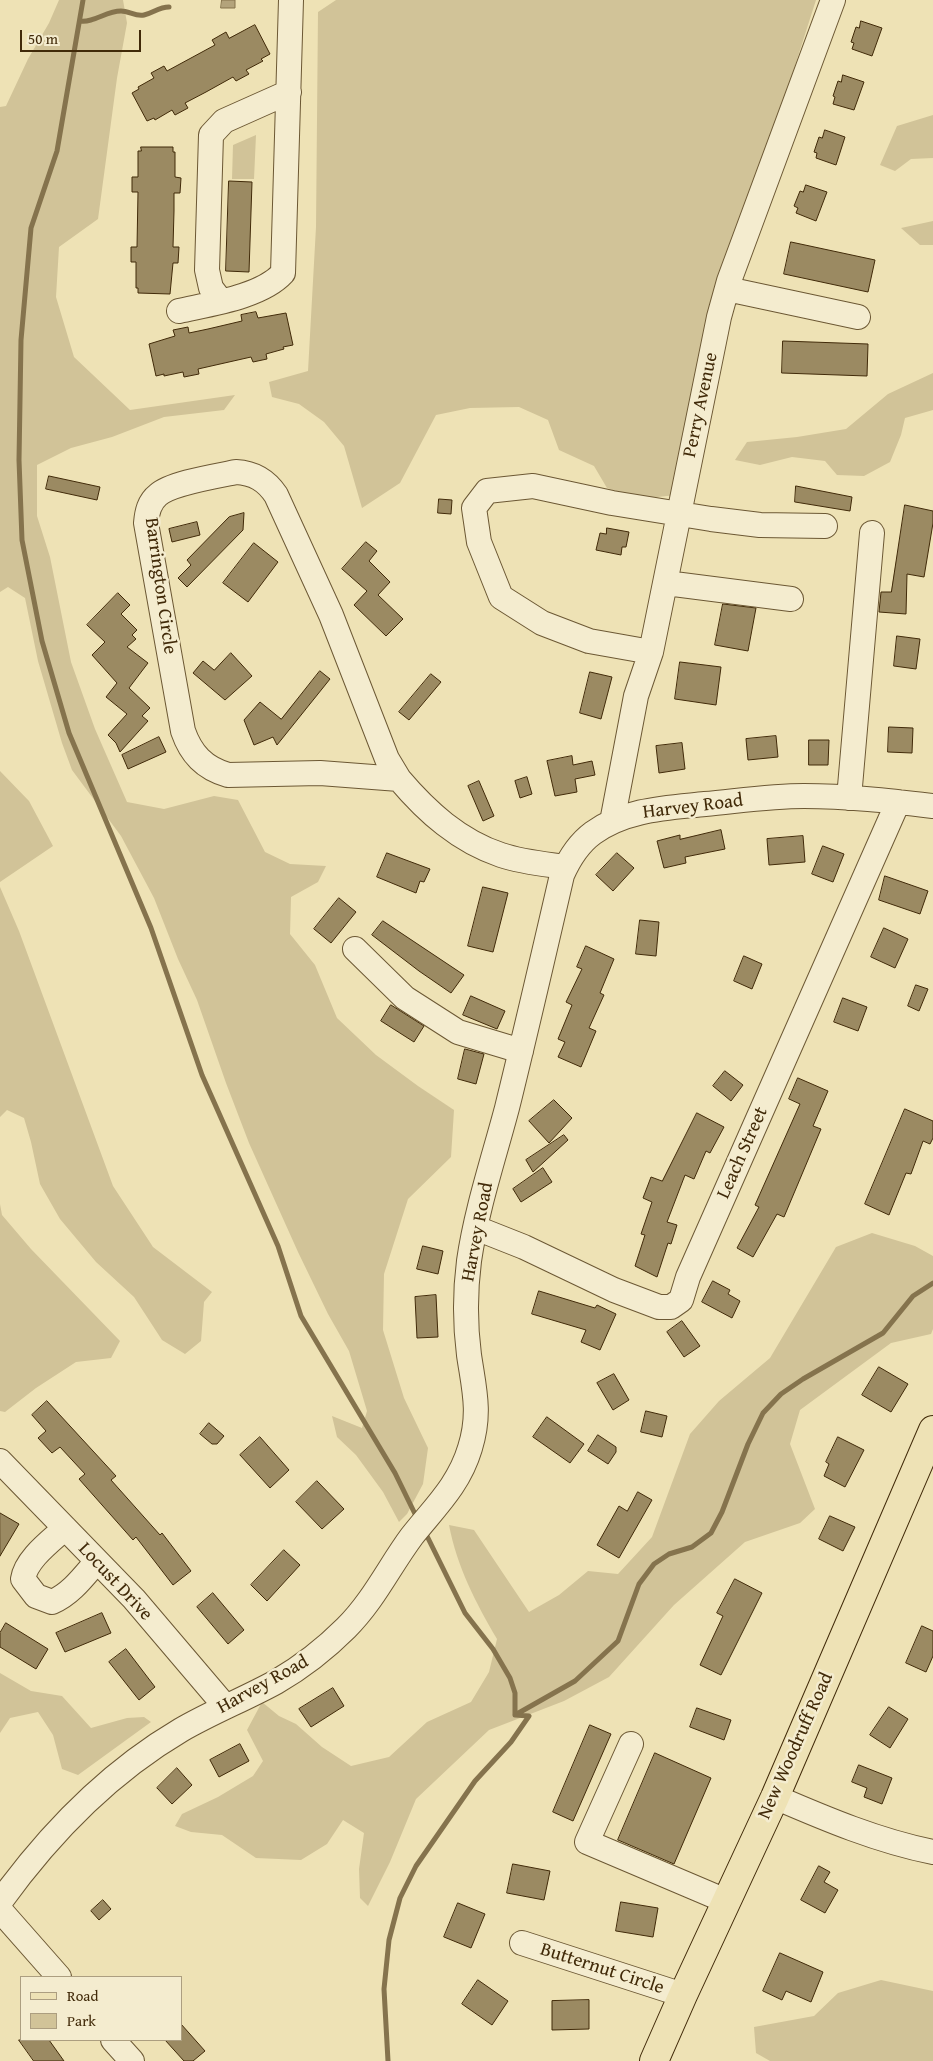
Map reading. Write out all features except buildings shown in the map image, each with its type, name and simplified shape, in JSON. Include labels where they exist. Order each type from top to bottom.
[{"type":"main road","name":"New Woodruff Road","points":[[654,2061],[775,1797],[933,1430]]},
{"type":"street","points":[[178,311],[250,292],[274,282],[283,273],[291,0]]},
{"type":"street","name":"Perry Avenue","points":[[612,822],[636,696],[652,652],[727,288],[833,0]]},
{"type":"street","points":[[221,301],[211,288],[207,270],[211,136],[224,122],[289,92]]},
{"type":"street","points":[[727,288],[858,317]]},
{"type":"street","name":"Barrington Circle","points":[[399,779],[320,773],[228,775],[215,771],[194,755],[183,731],[146,523],[148,507],[158,495],[172,488],[236,472],[255,475],[270,487],[331,615],[387,759],[399,779],[419,804],[444,825],[471,842],[501,856],[565,867]]},
{"type":"street","points":[[652,652],[589,641],[542,623],[502,597],[479,542],[474,508],[487,491],[533,486],[612,503],[760,525],[825,526]]},
{"type":"street","points":[[850,798],[872,532]]},
{"type":"street","points":[[666,583],[791,599]]},
{"type":"street","name":"Harvey Road","points":[[0,1902],[27,1865],[55,1833],[98,1791],[138,1759],[173,1735],[225,1706],[276,1682],[302,1666],[326,1647],[368,1603],[412,1536],[451,1489],[462,1470],[475,1427],[476,1393],[469,1355],[466,1298],[476,1228],[521,1051],[562,875],[565,867],[582,842],[593,832],[612,822],[655,809],[802,796],[850,798],[933,806]]},
{"type":"street","name":"Leach Street","points":[[476,1228],[524,1247],[614,1290],[659,1307],[671,1307],[681,1300],[688,1277],[898,802]]},
{"type":"street","points":[[355,949],[405,998],[458,1032],[521,1051]]},
{"type":"street","name":"Locust Drive","points":[[0,1461],[134,1599],[225,1706]]},
{"type":"street","points":[[65,1528],[33,1559],[24,1572],[23,1579],[36,1596],[52,1602],[58,1599],[82,1579],[97,1561]]},
{"type":"street","points":[[630,1744],[587,1842],[726,1902]]},
{"type":"street","points":[[775,1797],[840,1825],[933,1852]]},
{"type":"street","points":[[0,1910],[58,1976]]},
{"type":"street","name":"Butternut Circle","points":[[522,1943],[683,1995]]},
{"type":"street","points":[[114,2041],[132,2061]]},
{"type":"green space","points":[[59,0],[123,0],[127,23],[117,78],[98,219],[59,247],[56,297],[74,357],[130,410],[235,395],[224,410],[164,417],[112,437],[71,448],[37,465],[37,516],[50,557],[71,662],[95,729],[127,802],[164,809],[214,796],[238,800],[265,852],[290,864],[326,866],[318,882],[291,897],[290,934],[315,965],[337,1018],[376,1055],[454,1110],[451,1157],[408,1199],[384,1274],[383,1330],[404,1398],[428,1448],[423,1484],[407,1514],[399,1522],[383,1492],[356,1455],[337,1437],[332,1416],[362,1428],[367,1411],[349,1351],[328,1314],[298,1252],[249,1143],[197,1000],[178,959],[154,898],[121,836],[72,770],[62,743],[38,661],[25,598],[8,587],[0,592],[0,107],[6,106]]},
{"type":"green space","points":[[336,0],[816,0],[697,372],[676,495],[640,499],[607,488],[594,466],[559,450],[548,420],[519,407],[470,408],[436,415],[400,483],[362,508],[344,446],[324,422],[299,404],[272,397],[269,382],[308,371],[316,227],[318,12]]},
{"type":"green space","points":[[933,115],[933,158],[911,159],[895,171],[880,165],[897,126]]},
{"type":"green space","points":[[256,135],[254,179],[232,179],[233,145]]},
{"type":"green space","points":[[933,221],[933,245],[920,245],[901,228]]},
{"type":"green space","points":[[933,373],[933,410],[905,418],[901,435],[890,462],[864,476],[837,475],[825,461],[792,457],[760,465],[735,460],[747,442],[797,437],[846,429],[888,394]]},
{"type":"green space","points":[[0,771],[29,801],[53,846],[0,882]]},
{"type":"green space","points":[[0,887],[19,931],[113,1186],[153,1247],[212,1292],[204,1302],[201,1341],[185,1354],[162,1340],[134,1297],[96,1262],[60,1219],[40,1184],[24,1118],[7,1110],[0,1117]]},
{"type":"green space","points":[[0,1204],[2,1215],[31,1249],[120,1341],[111,1358],[76,1362],[36,1388],[5,1412],[0,1411]]},
{"type":"green space","points":[[872,1233],[915,1246],[933,1256],[933,1329],[931,1334],[891,1343],[800,1410],[790,1444],[815,1509],[800,1523],[745,1542],[674,1605],[609,1677],[564,1701],[489,1730],[416,1799],[390,1862],[368,1906],[360,1898],[359,1869],[364,1833],[343,1820],[327,1844],[301,1860],[256,1858],[222,1835],[191,1832],[175,1826],[182,1814],[218,1797],[253,1776],[263,1761],[247,1730],[262,1702],[279,1716],[296,1724],[322,1747],[351,1766],[389,1757],[427,1722],[471,1702],[489,1672],[497,1639],[462,1570],[449,1525],[474,1530],[529,1612],[559,1595],[588,1571],[618,1574],[652,1537],[690,1434],[719,1401],[770,1358],[836,1247]]},
{"type":"green space","points":[[0,1673],[31,1691],[62,1696],[91,1728],[127,1718],[144,1717],[151,1722],[78,1775],[62,1769],[53,1735],[38,1712],[10,1718],[0,1733]]},
{"type":"green space","points":[[881,1980],[933,1991],[933,2061],[770,2061],[756,2053],[754,2027],[814,2016],[838,1993]]},
{"type":"shaded area","points":[[222,0],[235,0],[235,8],[221,8]]},
{"type":"waterway","points":[[83,0],[57,151],[31,228],[21,340],[19,460],[22,540],[42,641],[69,733],[151,928],[202,1075],[278,1246],[301,1316],[395,1473],[417,1518]]},
{"type":"waterway","points":[[80,21],[124,11],[144,15],[169,7]]},
{"type":"waterway","points":[[515,1715],[575,1681],[618,1641],[639,1584],[654,1564],[669,1554],[692,1547],[711,1533],[722,1512],[748,1444],[763,1413],[781,1394],[803,1379],[883,1333],[913,1296],[933,1283]]},
{"type":"waterway","points":[[425,1532],[465,1613],[493,1649],[510,1678],[515,1693],[515,1715]]},
{"type":"waterway","points":[[388,2061],[384,1989],[389,1940],[400,1898],[416,1866],[475,1781],[511,1742],[529,1716],[515,1715]]}]
